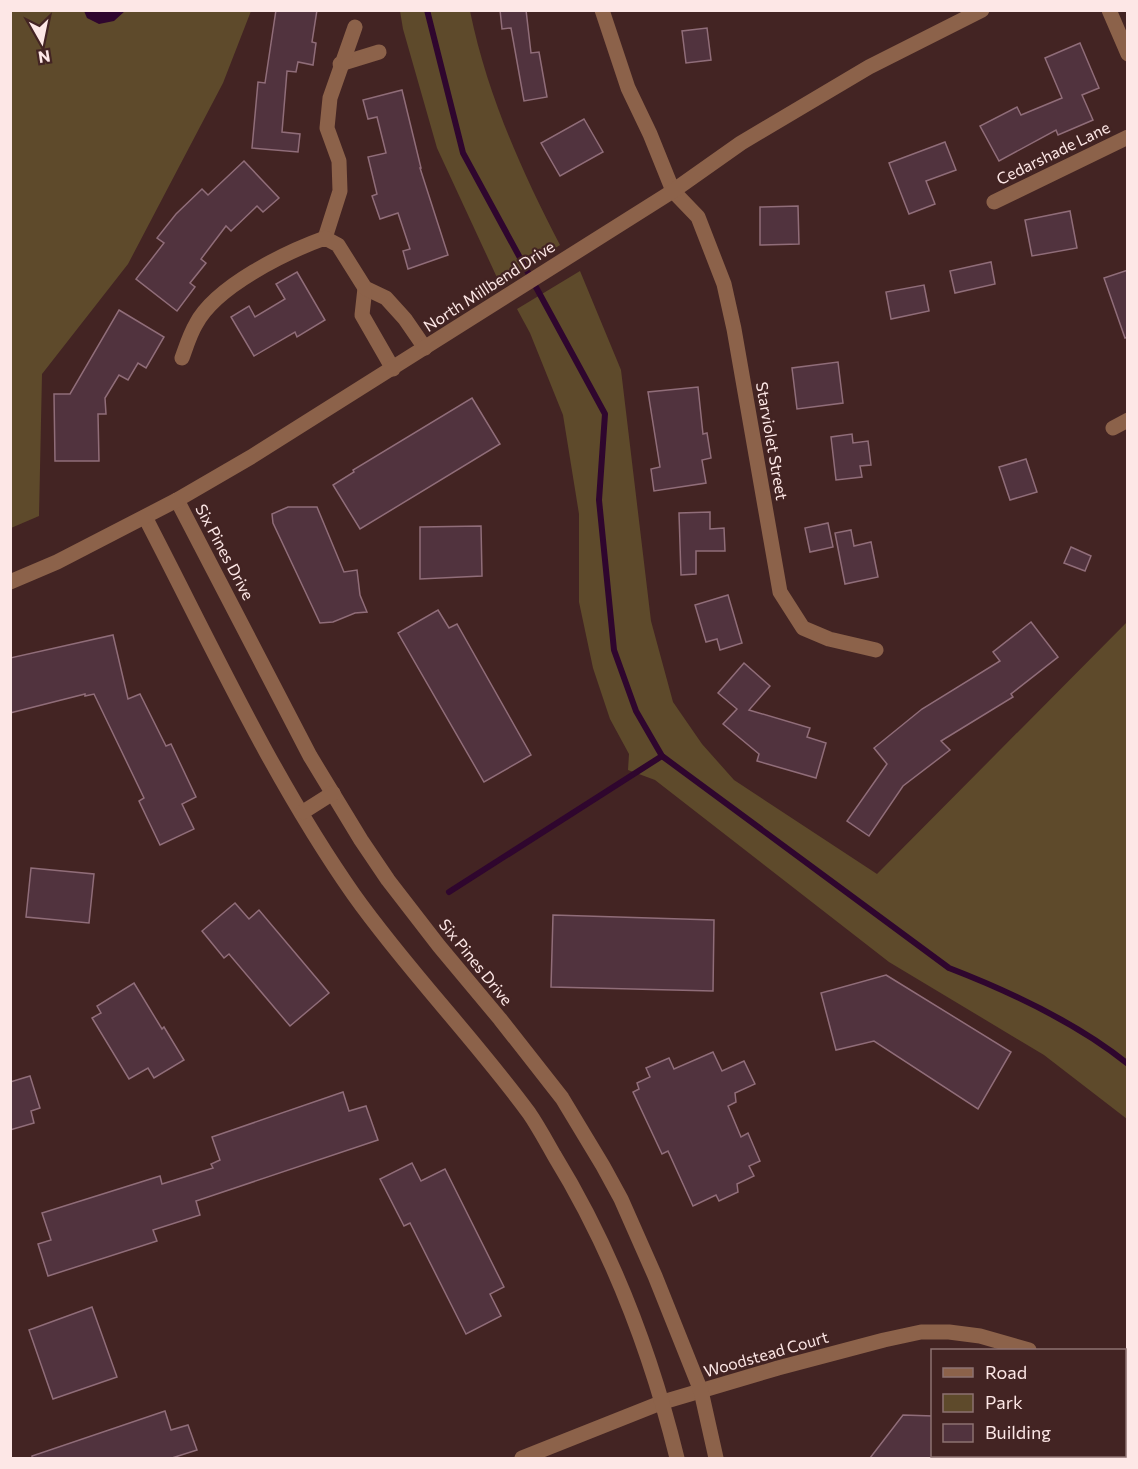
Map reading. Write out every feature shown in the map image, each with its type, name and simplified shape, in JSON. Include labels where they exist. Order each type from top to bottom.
[{"type":"street","points":[[602,10],[628,88],[673,191]]},
{"type":"street","name":"North Millbend Drive","points":[[10,582],[57,562],[145,517],[251,457],[673,191],[741,143],[962,14],[982,10]]},
{"type":"street","points":[[1109,10],[1128,54]]},
{"type":"street","points":[[326,238],[340,191],[339,161],[327,128],[330,98],[340,64],[355,27]]},
{"type":"street","points":[[340,64],[379,52]]},
{"type":"street","name":"Cedarshade Lane","points":[[994,202],[1128,137]]},
{"type":"street","name":"Starviolet Street","points":[[673,191],[698,217],[724,285],[734,328],[780,592],[803,628],[829,639],[876,650]]},
{"type":"street","points":[[182,358],[196,322],[211,304],[232,285],[302,246],[326,238],[338,245],[364,288],[386,298],[405,319],[425,348]]},
{"type":"street","points":[[364,288],[362,315],[393,369]]},
{"type":"street","points":[[1113,428],[1128,420]]},
{"type":"street","name":"Six Pines Drive","points":[[177,500],[310,756],[388,880],[562,1098],[621,1199],[655,1276],[700,1391],[716,1458]]},
{"type":"street","points":[[145,517],[278,772],[356,897],[530,1115],[589,1216],[622,1292],[663,1402],[677,1458]]},
{"type":"street","points":[[303,813],[333,793]]},
{"type":"street","name":"Woodstead Court","points":[[522,1458],[663,1402],[778,1368],[921,1332],[949,1332],[980,1336],[1026,1349]]},
{"type":"green space","points":[[11,11],[251,11],[223,83],[128,264],[42,374],[39,516],[11,528]]},
{"type":"green space","points":[[400,11],[470,11],[486,72],[507,131],[560,245],[500,284],[437,148]]},
{"type":"green space","points":[[580,271],[621,370],[651,621],[673,702],[702,744],[734,780],[877,874],[1127,622],[1127,1119],[1044,1055],[889,962],[655,780],[628,770],[629,754],[610,719],[593,668],[579,602],[579,514],[563,415],[530,333],[517,309]]},
{"type":"shaded area","points":[[84,11],[125,11],[114,21],[99,24],[87,18]]},
{"type":"building","points":[[276,10],[317,10],[312,42],[316,43],[313,65],[298,62],[296,72],[287,71],[282,132],[300,134],[298,152],[252,148],[258,82],[265,83]]},
{"type":"building","points":[[500,10],[526,10],[531,53],[539,52],[547,97],[524,101],[511,28],[502,29]]},
{"type":"building","points":[[707,28],[711,60],[686,63],[682,31]]},
{"type":"building","points":[[1080,43],[1099,88],[1082,95],[1093,120],[1058,135],[1056,130],[999,161],[980,126],[1017,107],[1021,115],[1062,98],[1045,58]]},
{"type":"building","points":[[402,90],[420,168],[448,255],[408,269],[403,251],[410,249],[398,213],[380,219],[372,196],[377,194],[368,157],[386,153],[377,117],[368,119],[363,100]]},
{"type":"building","points":[[584,119],[603,152],[560,176],[541,143]]},
{"type":"building","points":[[945,142],[956,170],[926,181],[935,204],[909,214],[889,163]]},
{"type":"building","points":[[244,161],[279,198],[263,212],[257,206],[231,231],[226,226],[201,259],[206,263],[190,283],[195,287],[177,311],[136,279],[164,243],[157,238],[176,214],[202,189],[208,195]]},
{"type":"building","points":[[798,206],[799,244],[760,245],[760,207]]},
{"type":"building","points":[[1070,211],[1077,248],[1032,256],[1025,220]]},
{"type":"building","points":[[991,262],[995,284],[955,293],[950,271]]},
{"type":"building","points":[[1128,270],[1128,337],[1125,338],[1104,278]]},
{"type":"building","points":[[297,272],[325,320],[297,337],[295,332],[254,356],[231,317],[249,306],[255,317],[285,299],[276,284]]},
{"type":"building","points":[[924,285],[929,311],[891,319],[886,292]]},
{"type":"building","points":[[119,310],[164,337],[146,368],[138,363],[128,380],[119,375],[105,398],[106,414],[98,414],[99,461],[55,461],[54,394],[70,394]]},
{"type":"building","points":[[838,362],[843,403],[797,409],[792,368]]},
{"type":"building","points":[[698,387],[703,434],[707,433],[711,458],[702,460],[706,483],[654,491],[651,469],[660,467],[648,392]]},
{"type":"building","points":[[472,398],[500,444],[360,529],[333,485],[354,472],[353,470]]},
{"type":"building","points":[[852,434],[853,443],[868,441],[871,465],[860,466],[862,477],[836,480],[831,437]]},
{"type":"building","points":[[1026,459],[1037,492],[1010,500],[999,467]]},
{"type":"building","points":[[288,507],[317,507],[344,572],[357,570],[360,595],[367,612],[355,613],[333,622],[320,623],[273,523],[272,514]]},
{"type":"building","points":[[710,512],[710,529],[724,528],[725,551],[696,551],[696,574],[681,575],[679,513]]},
{"type":"building","points":[[828,523],[833,547],[810,552],[805,528]]},
{"type":"building","points":[[481,526],[482,576],[420,579],[420,527]]},
{"type":"building","points":[[851,530],[854,546],[871,542],[878,577],[845,584],[835,533]]},
{"type":"building","points":[[1071,547],[1091,556],[1085,571],[1064,563]]},
{"type":"building","points":[[728,595],[742,643],[720,650],[717,639],[706,642],[695,605]]},
{"type":"building","points":[[438,610],[449,628],[457,624],[531,755],[484,782],[398,633]]},
{"type":"building","points":[[1031,622],[1058,657],[1011,694],[1013,697],[941,741],[950,750],[903,786],[869,836],[847,821],[887,764],[874,748],[922,709],[1000,661],[993,652]]},
{"type":"building","points":[[113,635],[128,699],[140,694],[166,746],[171,744],[196,797],[182,804],[194,829],[160,845],[139,801],[144,798],[94,694],[85,696],[85,694],[10,713],[10,658]]},
{"type":"building","points":[[744,663],[770,686],[749,710],[810,728],[807,737],[826,743],[816,778],[757,761],[759,754],[723,724],[737,709],[718,693]]},
{"type":"building","points":[[31,868],[94,874],[89,923],[26,917]]},
{"type":"building","points":[[235,903],[249,919],[259,910],[329,993],[290,1026],[229,954],[224,958],[202,931]]},
{"type":"building","points":[[553,915],[714,920],[713,991],[551,987]]},
{"type":"building","points":[[886,975],[1011,1052],[978,1109],[874,1041],[836,1050],[821,993]]},
{"type":"building","points":[[134,983],[184,1060],[154,1078],[148,1068],[129,1079],[92,1018],[101,1013],[97,1006]]},
{"type":"building","points":[[713,1052],[722,1071],[744,1061],[755,1084],[735,1093],[736,1102],[728,1106],[741,1137],[748,1133],[760,1161],[749,1166],[754,1176],[737,1184],[738,1192],[719,1201],[716,1195],[693,1206],[668,1151],[662,1154],[633,1092],[639,1089],[637,1083],[650,1077],[646,1068],[669,1058],[674,1069]]},
{"type":"building","points":[[30,1076],[40,1108],[31,1111],[34,1123],[10,1130],[10,1082]]},
{"type":"building","points":[[343,1092],[349,1111],[366,1106],[378,1140],[196,1201],[200,1215],[153,1230],[157,1241],[48,1276],[38,1244],[51,1240],[42,1213],[160,1176],[162,1184],[213,1168],[211,1164],[220,1160],[212,1137]]},
{"type":"building","points":[[412,1163],[421,1181],[445,1169],[504,1287],[490,1294],[501,1316],[466,1334],[410,1223],[404,1226],[380,1179]]},
{"type":"building","points":[[92,1307],[117,1377],[53,1399],[29,1330]]},
{"type":"building","points":[[165,1411],[171,1430],[188,1425],[197,1450],[172,1458],[32,1458],[32,1456]]},
{"type":"building","points":[[903,1415],[931,1416],[931,1457],[933,1458],[870,1458]]},
{"type":"waterway","points":[[427,10],[463,153],[605,414],[599,500],[614,650],[636,711],[662,756],[949,968],[996,987],[1065,1021],[1128,1064]]},
{"type":"waterway","points":[[449,892],[662,756]]}]
